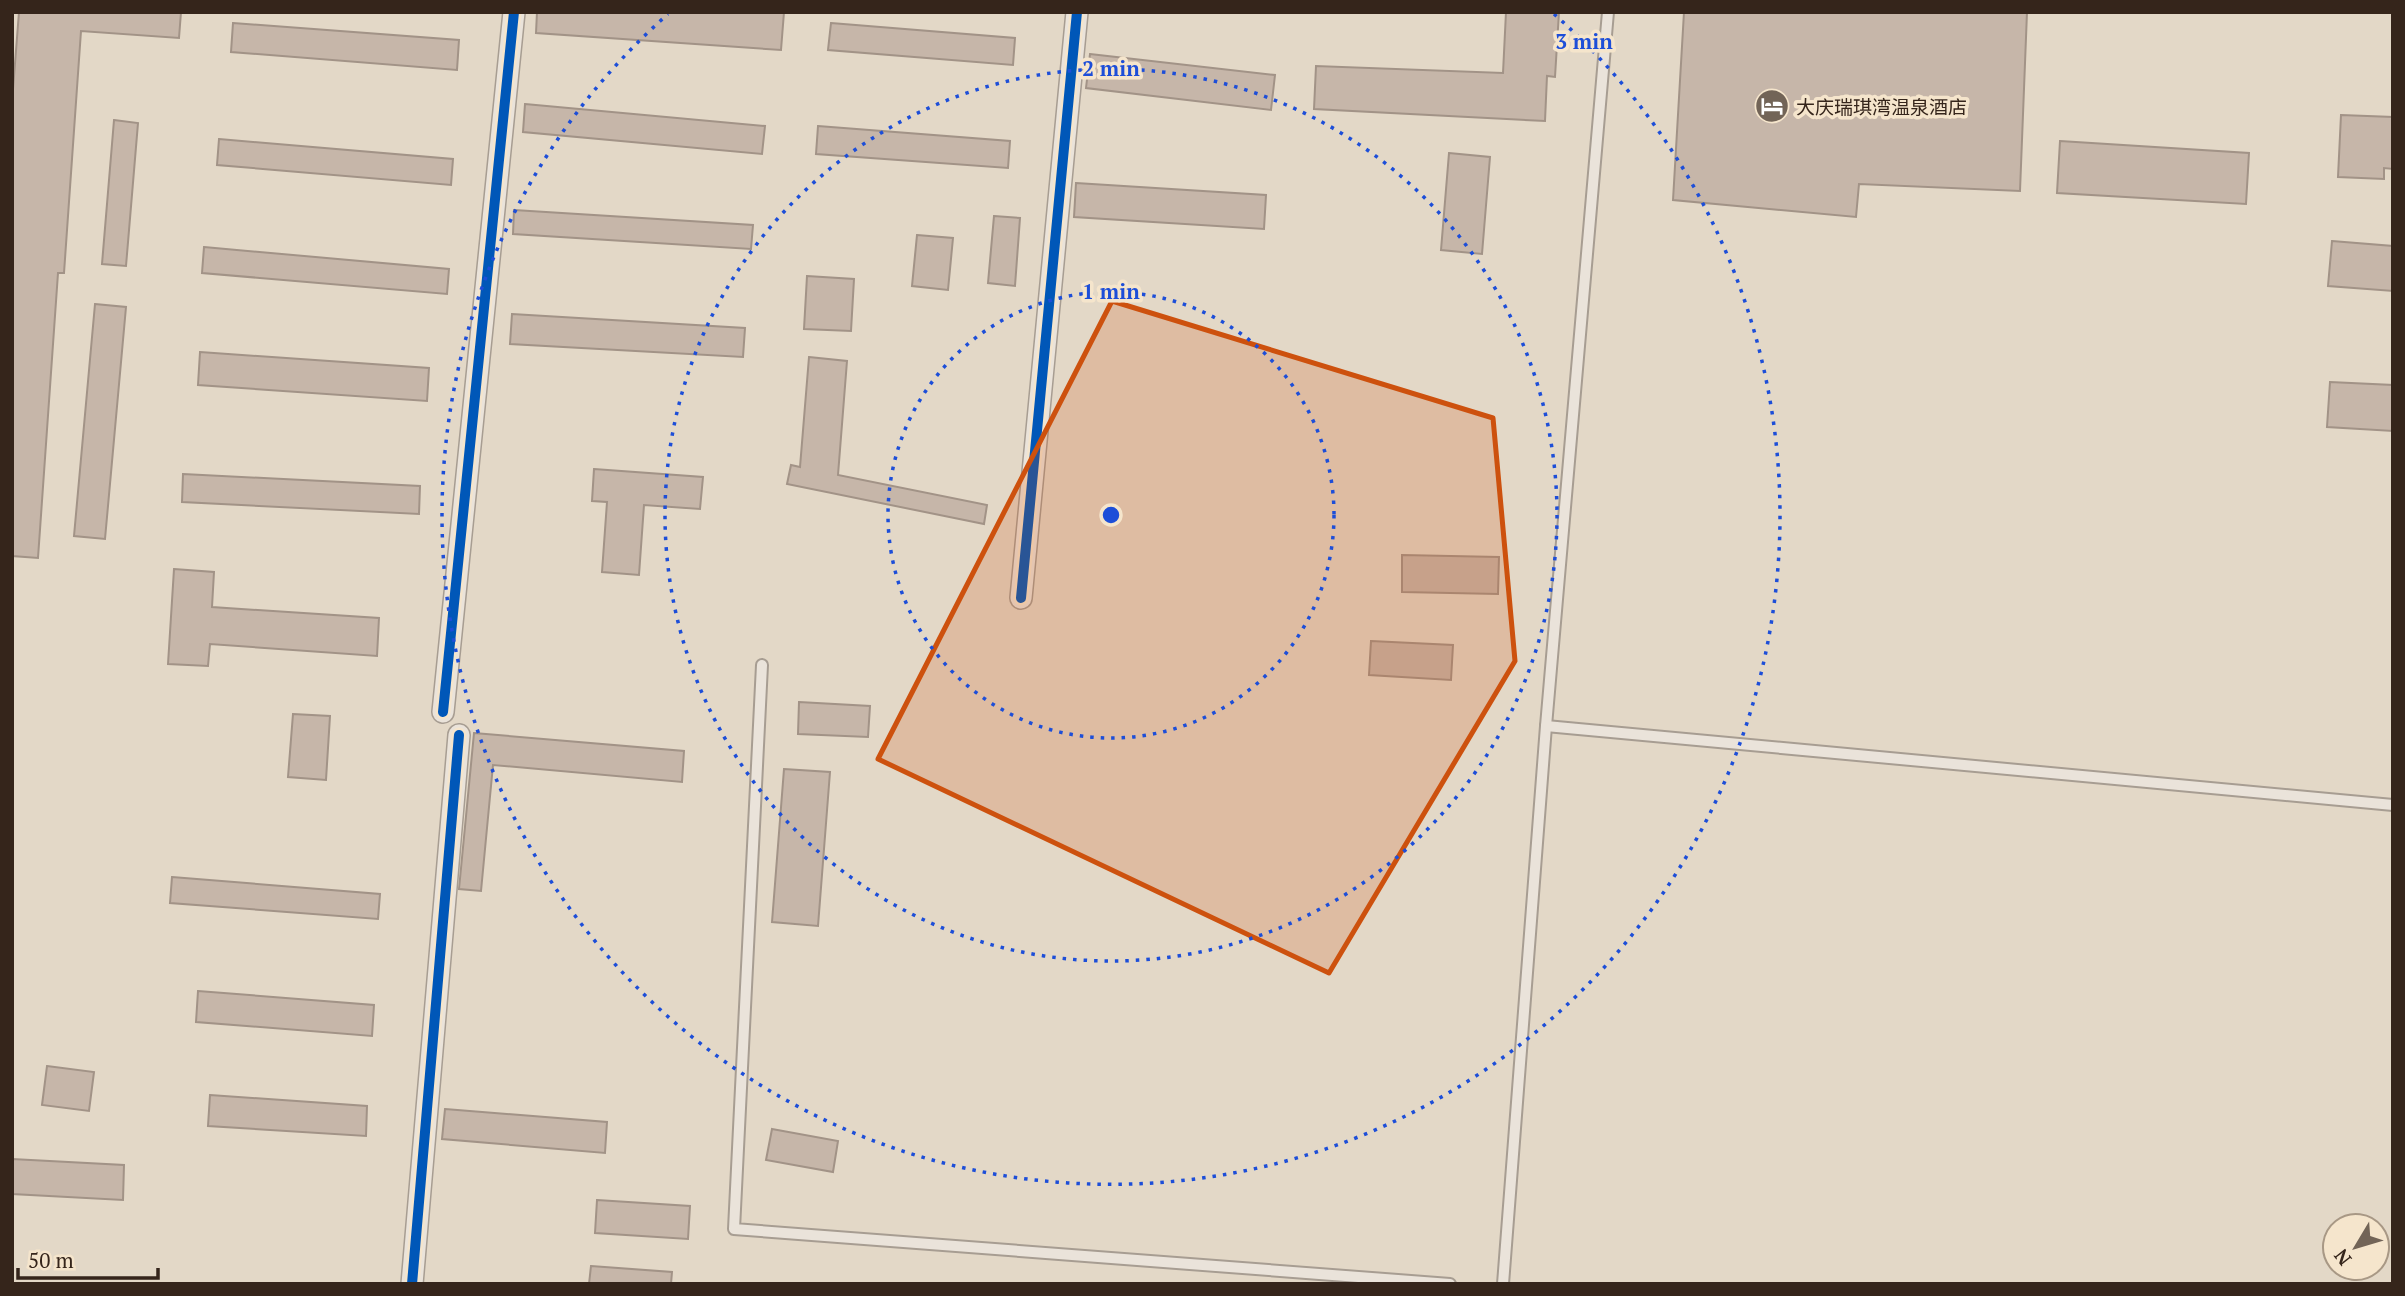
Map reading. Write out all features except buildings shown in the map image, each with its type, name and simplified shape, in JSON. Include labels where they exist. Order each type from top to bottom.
[{"type":"street","points":[[443,712],[514,12]]},
{"type":"street","points":[[1021,598],[1077,12]]},
{"type":"street","points":[[412,1284],[459,735]]},
{"type":"lane","points":[[1503,1284],[1546,726],[1608,12]]},
{"type":"lane","points":[[762,664],[734,1229],[1450,1284]]},
{"type":"lane","points":[[1546,726],[2393,805]]},
{"type":"highlighted area","points":[[1112,301],[1493,418],[1515,661],[1329,973],[878,759]]},
{"type":"cycle path","points":[[443,712],[514,12]]},
{"type":"cycle path","points":[[1021,598],[1077,12]]},
{"type":"cycle path","points":[[412,1284],[459,735]]},
{"type":"place","name":"大庆瑞琪湾温泉酒店","points":[[1772,106]]}]
